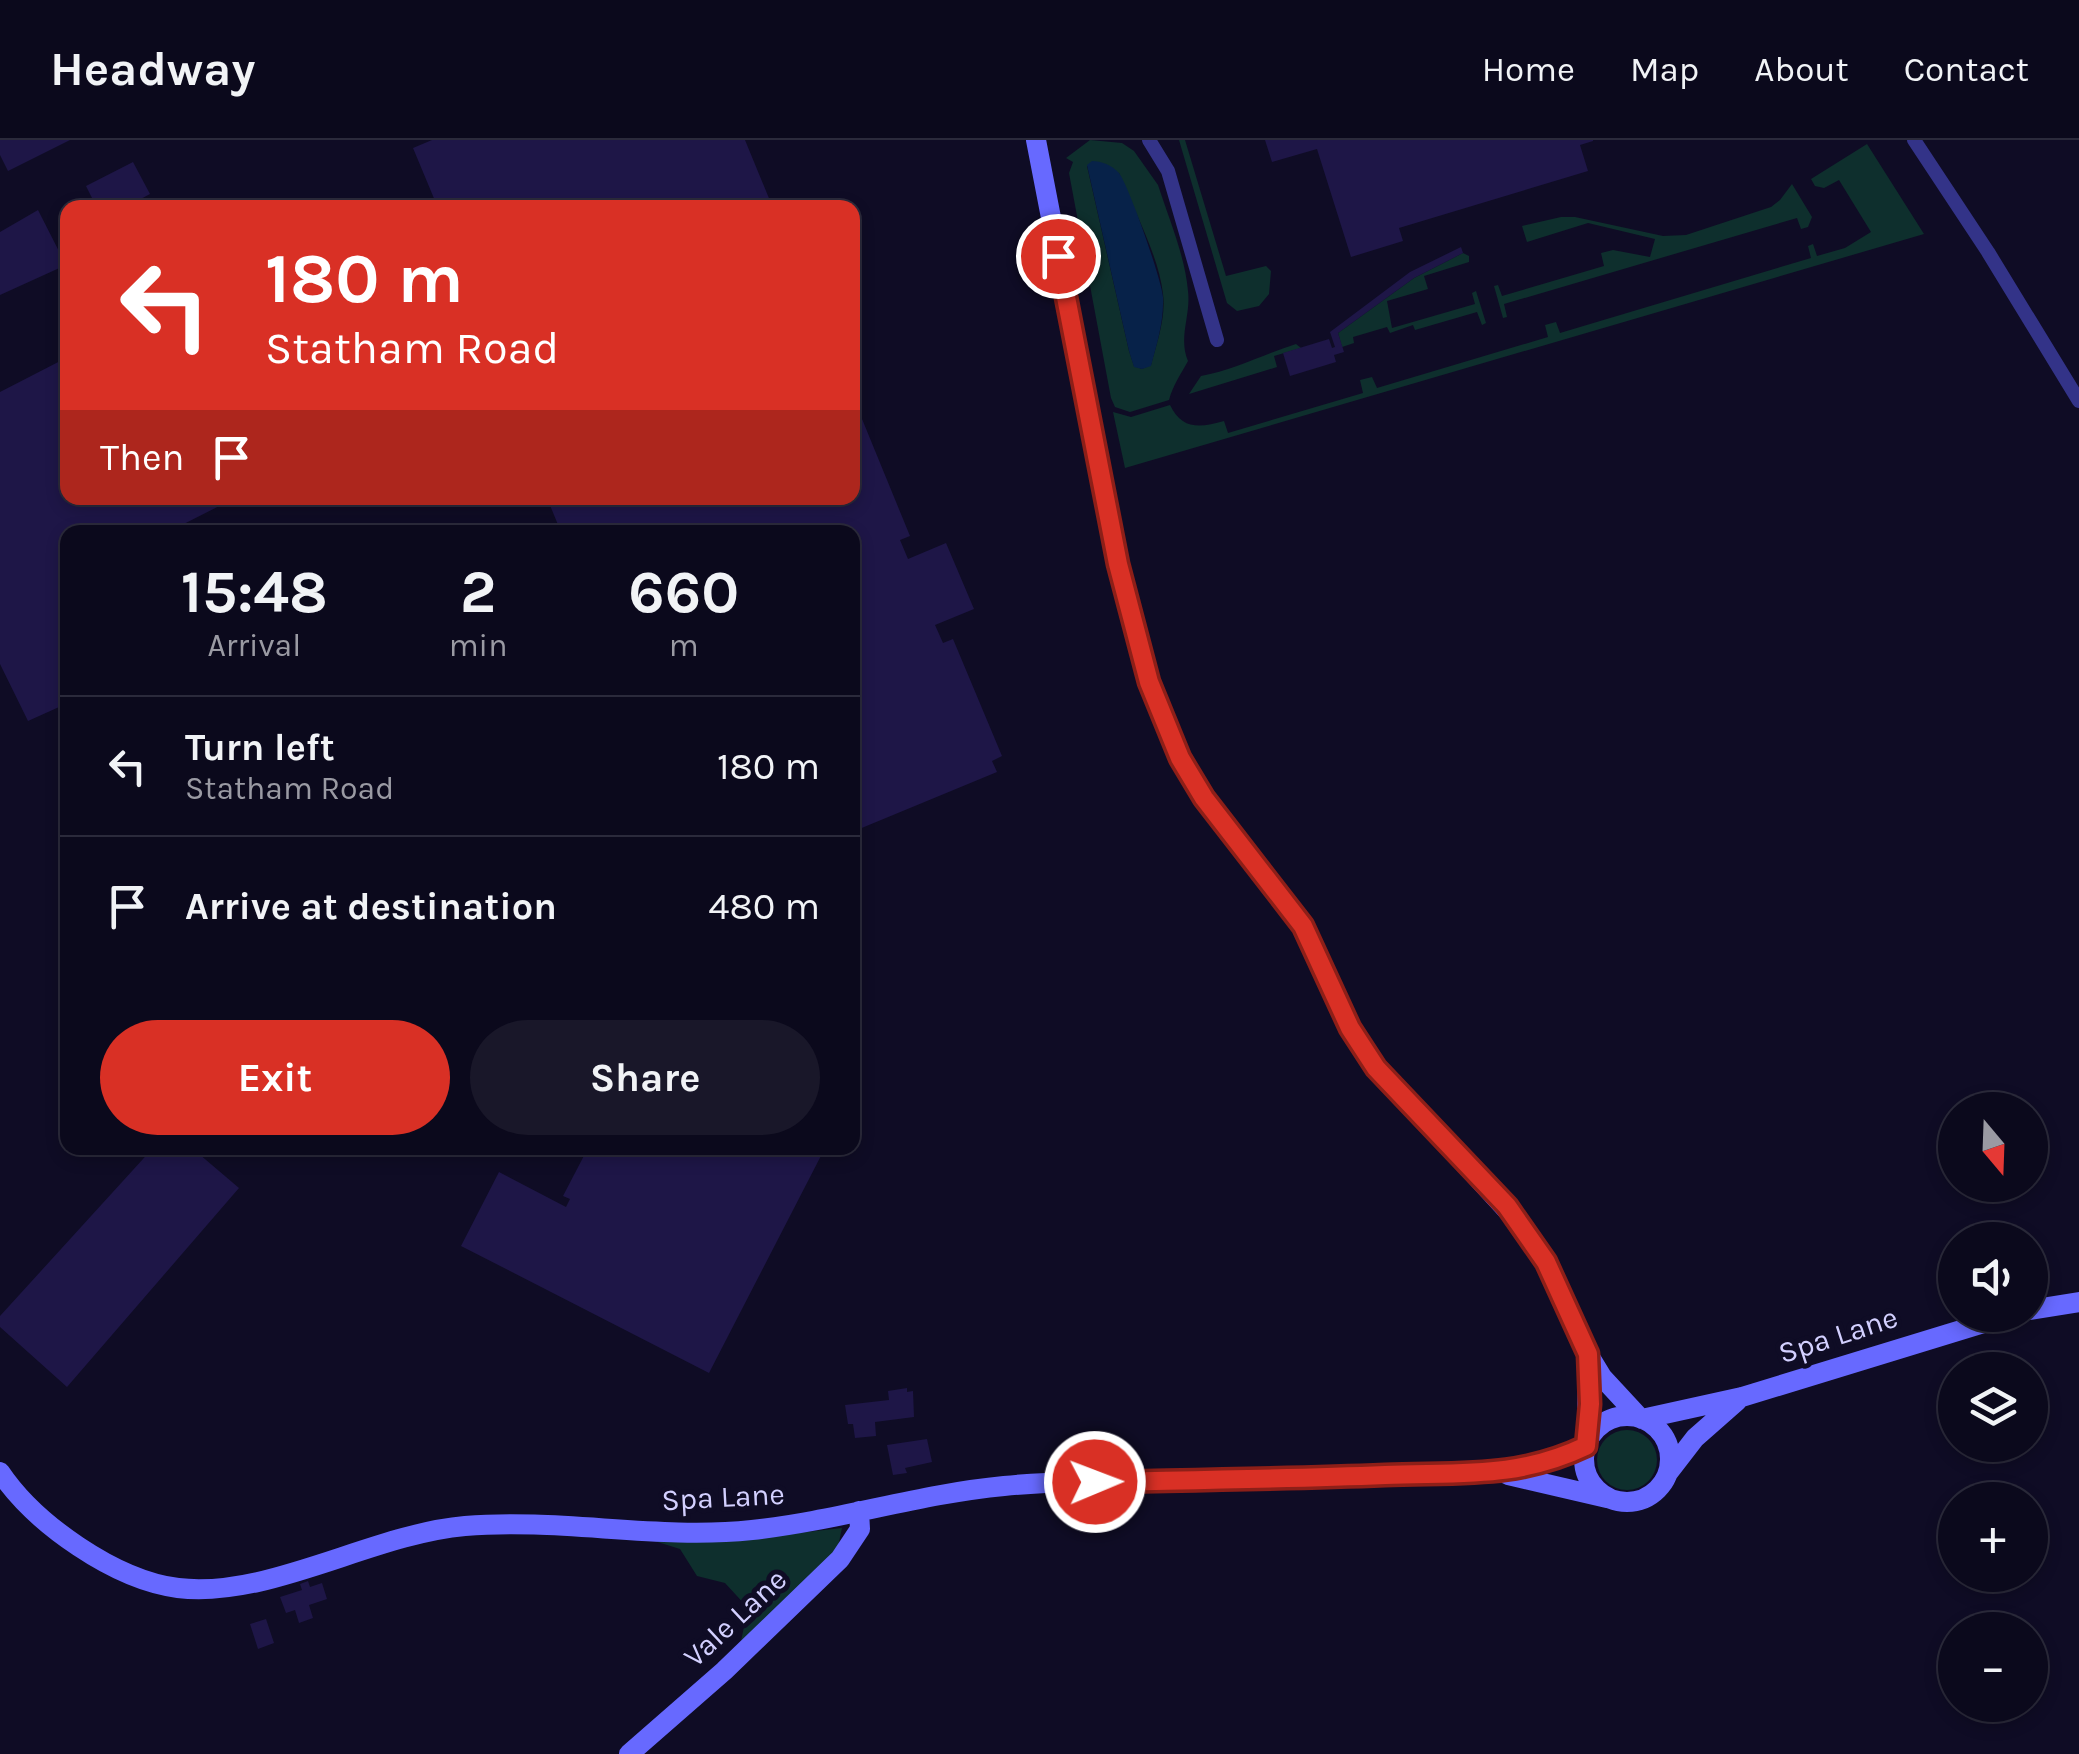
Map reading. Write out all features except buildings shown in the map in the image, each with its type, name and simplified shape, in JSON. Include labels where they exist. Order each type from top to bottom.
[{"type":"street","points":[[1036,140],[1118,564],[1149,682],[1180,758],[1204,798],[1303,926],[1350,1028],[1376,1068],[1528,1232],[1602,1377],[1641,1419],[1654,1426],[1668,1447],[1668,1473],[1661,1486],[1637,1502],[1623,1502],[1598,1492],[1585,1471],[1590,1404],[1588,1354]]},
{"type":"street","points":[[1149,140],[1168,172],[1217,340]]},
{"type":"street","points":[[1914,140],[2079,400]]},
{"type":"street","points":[[2048,1307],[2079,1302]]},
{"type":"street","name":"Spa Lane","points":[[1641,1419],[1742,1396],[1954,1332]]},
{"type":"street","name":"Spa Lane","points":[[1668,1473],[1694,1438],[1742,1396]]},
{"type":"street","points":[[1586,1445],[1594,1432],[1615,1418],[1641,1419]]},
{"type":"street","name":"Spa Lane","points":[[0,1472],[32,1509],[82,1548],[133,1576],[180,1588],[208,1588],[255,1581],[412,1534],[464,1526],[707,1533],[785,1526],[976,1489],[1058,1482],[1493,1472],[1536,1467],[1586,1445]]},
{"type":"street","name":"Spa Lane","points":[[1493,1472],[1609,1498]]},
{"type":"street","name":"Vale Lane","points":[[629,1754],[724,1671],[840,1558],[860,1529],[859,1512]]},
{"type":"green space","points":[[1090,140],[1122,143],[1134,151],[1158,185],[1180,251],[1188,291],[1184,343],[1188,361],[1169,400],[1130,412],[1115,407],[1111,398],[1069,173],[1073,162],[1066,158]],"holes":[[[1087,166],[1119,173],[1151,249],[1163,294],[1162,321],[1151,365],[1142,369],[1134,366],[1129,351]]]},
{"type":"green space","points":[[1179,140],[1185,140],[1226,276],[1266,266],[1271,271],[1269,294],[1259,306],[1237,311],[1227,303]]},
{"type":"green space","points":[[1867,144],[1924,234],[1125,468],[1113,412],[1131,417],[1170,405],[1186,423],[1200,426],[1224,421],[1228,433],[1363,393],[1360,380],[1372,377],[1377,388],[1548,337],[1545,325],[1556,322],[1560,333],[1811,258],[1808,246],[1813,244],[1817,256],[1845,248],[1871,232],[1839,180],[1824,188],[1815,186],[1811,179]]},
{"type":"green space","points":[[1792,184],[1812,217],[1808,227],[1801,229],[1797,218],[1504,304],[1507,317],[1503,318],[1494,286],[1498,285],[1502,296],[1604,266],[1601,253],[1613,250],[1650,257],[1655,239],[1588,223],[1527,242],[1522,226],[1575,217],[1663,236],[1686,235],[1771,207]]},
{"type":"green space","points":[[1463,253],[1469,256],[1469,262],[1424,276],[1428,289],[1387,301],[1392,328],[1475,304],[1472,293],[1476,291],[1486,323],[1482,325],[1477,312],[1415,330],[1413,325],[1390,333],[1387,327],[1353,337],[1354,343],[1342,347],[1338,333],[1414,278]]},
{"type":"green space","points":[[1296,344],[1301,348],[1274,356],[1277,367],[1189,394],[1201,376]]},
{"type":"green space","points":[[1627,1430],[1648,1439],[1657,1460],[1648,1481],[1627,1490],[1606,1481],[1597,1460],[1606,1439]]},
{"type":"green space","points":[[842,1528],[836,1556],[741,1641],[748,1608],[725,1583],[697,1576],[680,1549],[648,1539],[789,1534]]},
{"type":"water","points":[[1092,161],[1113,168],[1124,181],[1161,288],[1163,306],[1158,340],[1151,366],[1142,369],[1134,367],[1129,351],[1087,165]]},
{"type":"route","points":[[1058,256],[1118,564],[1149,682],[1180,758],[1204,798],[1303,926],[1350,1028],[1376,1068],[1528,1232],[1562,1293],[1588,1354],[1590,1387],[1586,1446],[1536,1467],[1324,1478],[1095,1482]]}]
